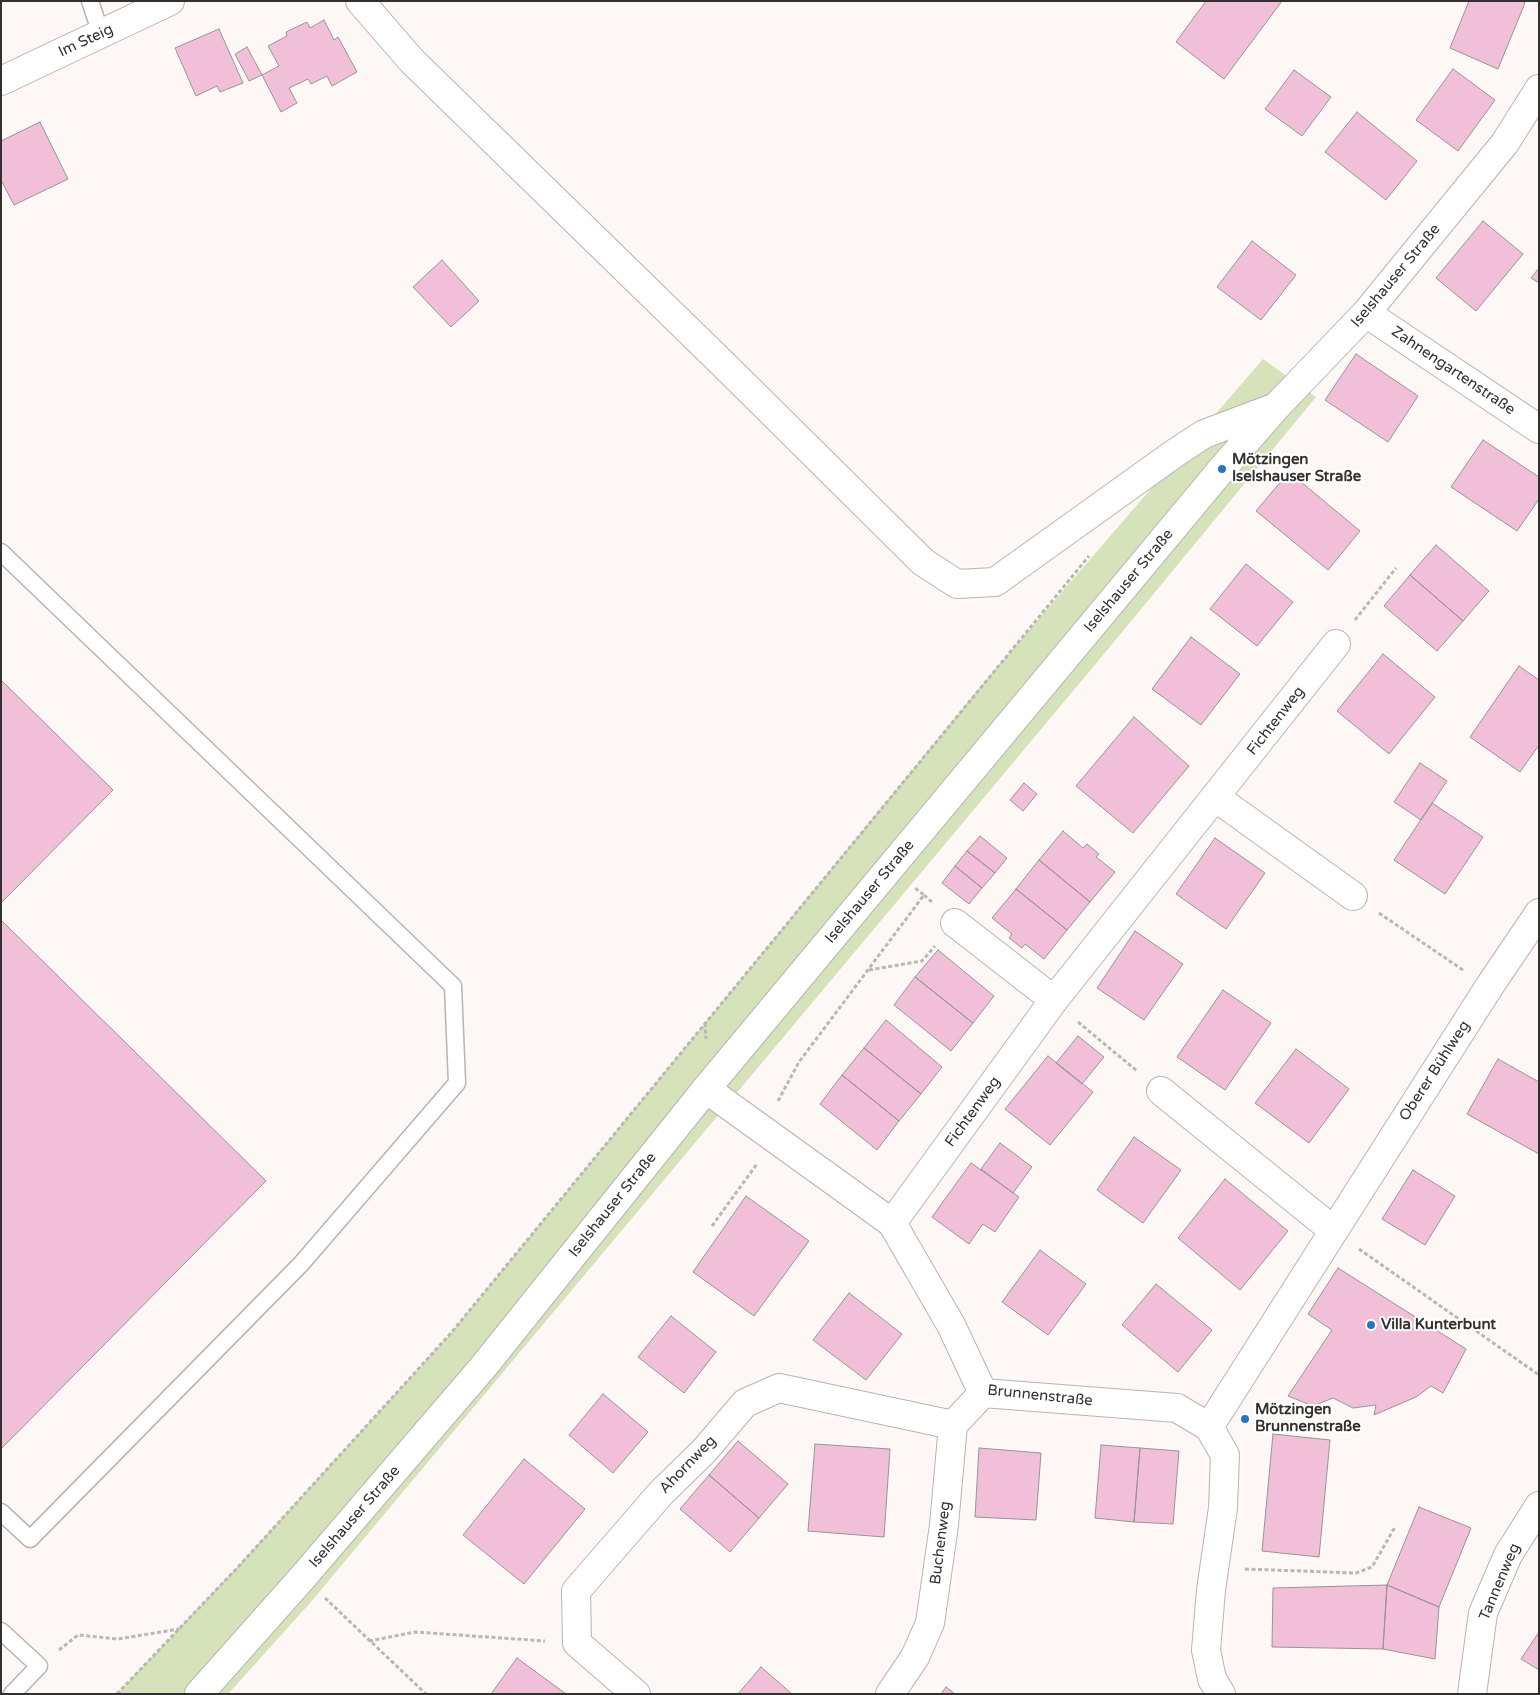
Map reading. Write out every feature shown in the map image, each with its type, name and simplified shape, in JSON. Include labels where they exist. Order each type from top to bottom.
[{"type":"street","name":"Im Steig","points":[[1,81],[170,1]]},
{"type":"street","points":[[360,1],[412,61],[923,562],[957,584],[995,582],[1204,434],[1276,407]]},
{"type":"street","name":"Iselshauser Straße","points":[[199,1694],[303,1577],[484,1366],[706,1088],[1222,469],[1276,407],[1366,313],[1505,144],[1539,89]]},
{"type":"street","name":"Zahnengartenstraße","points":[[1366,313],[1539,429]]},
{"type":"street","name":"Fichtenweg","points":[[892,1223],[1054,1000],[1336,644]]},
{"type":"street","points":[[1216,797],[1353,896]]},
{"type":"street","name":"Oberer Bühlweg","points":[[1209,1427],[1489,987],[1539,913]]},
{"type":"street","points":[[955,922],[1054,1000]]},
{"type":"street","name":"Brunnenstraße","points":[[706,1088],[892,1223],[951,1325],[983,1393],[1177,1408],[1209,1427],[1225,1455],[1223,1508],[1206,1650],[1212,1679],[1221,1694]]},
{"type":"street","points":[[1161,1091],[1333,1230]]},
{"type":"street","name":"Ahornweg","points":[[577,1643],[576,1591],[661,1493],[704,1451],[745,1403],[779,1388],[953,1425]]},
{"type":"street","points":[[953,1425],[983,1393]]},
{"type":"street","name":"Buchenweg","points":[[890,1694],[915,1658],[930,1622],[944,1525],[953,1425]]},
{"type":"street","name":"Tannenweg","points":[[1472,1694],[1483,1614],[1508,1555],[1539,1506]]},
{"type":"street","points":[[577,1643],[636,1694]]},
{"type":"lane","points":[[90,1],[101,34]]},
{"type":"lane","points":[[1,552],[453,986],[457,1083],[302,1264],[30,1539],[1,1512]]},
{"type":"lane","points":[[1,1632],[39,1666],[12,1694]]},
{"type":"path","points":[[117,1694],[239,1566],[451,1333],[1093,551]]},
{"type":"path","points":[[1336,644],[1396,568]]},
{"type":"path","points":[[712,1226],[769,1135],[799,1062],[924,895],[915,888],[921,881]]},
{"type":"path","points":[[1353,896],[1489,987]]},
{"type":"path","points":[[868,970],[922,961],[955,922]]},
{"type":"path","points":[[1054,1000],[1161,1091]]},
{"type":"path","points":[[1333,1230],[1539,1375]]},
{"type":"path","points":[[1215,1568],[1356,1573],[1372,1567],[1395,1527]]},
{"type":"path","points":[[303,1577],[426,1694]]},
{"type":"path","points":[[39,1666],[78,1635],[118,1639],[179,1629]]},
{"type":"path","points":[[369,1641],[415,1632],[577,1643]]},
{"type":"green space","points":[[1263,359],[1316,397],[1099,660],[310,1603],[228,1694],[117,1694],[239,1565],[451,1333],[986,680]]},
{"type":"building","points":[[1206,1],[1282,1],[1224,79],[1176,42]]},
{"type":"building","points":[[1469,1],[1522,1],[1525,3],[1498,69],[1450,48]]},
{"type":"building","points":[[324,20],[334,40],[338,37],[357,72],[332,86],[327,76],[311,84],[308,79],[289,88],[297,103],[281,112],[262,75],[279,66],[268,46],[287,36],[286,32],[307,22],[310,28]]},
{"type":"building","points":[[219,29],[243,83],[220,92],[217,86],[196,96],[175,48]]},
{"type":"building","points":[[247,47],[262,75],[249,81],[235,54]]},
{"type":"building","points":[[1453,69],[1495,100],[1458,151],[1416,120]]},
{"type":"building","points":[[1294,70],[1331,97],[1302,136],[1265,109]]},
{"type":"building","points":[[1357,112],[1417,161],[1386,200],[1325,152]]},
{"type":"building","points":[[40,122],[68,179],[14,205],[1,180],[1,141]]},
{"type":"building","points":[[1483,221],[1523,254],[1476,311],[1436,278]]},
{"type":"building","points":[[1252,241],[1296,275],[1261,320],[1217,287]]},
{"type":"building","points":[[442,260],[479,301],[451,327],[413,287]]},
{"type":"building","points":[[1539,268],[1539,283],[1531,278]]},
{"type":"building","points":[[1356,354],[1418,396],[1388,442],[1325,400]]},
{"type":"building","points":[[1483,440],[1539,477],[1539,499],[1517,531],[1451,487]]},
{"type":"building","points":[[1289,472],[1360,531],[1328,570],[1256,511]]},
{"type":"building","points":[[1436,545],[1489,591],[1463,621],[1410,575]]},
{"type":"building","points":[[1246,564],[1293,602],[1257,646],[1210,609]]},
{"type":"building","points":[[1410,575],[1463,621],[1437,651],[1384,606]]},
{"type":"building","points":[[1191,637],[1240,674],[1201,725],[1152,689]]},
{"type":"building","points":[[1383,654],[1435,697],[1389,754],[1337,711]]},
{"type":"building","points":[[1519,666],[1539,680],[1539,745],[1520,772],[1470,737]]},
{"type":"building","points":[[1,680],[113,790],[1,903]]},
{"type":"building","points":[[1134,717],[1189,766],[1133,833],[1076,786]]},
{"type":"building","points":[[1420,763],[1447,781],[1421,820],[1394,802]]},
{"type":"building","points":[[1024,783],[1037,794],[1023,811],[1010,800]]},
{"type":"building","points":[[1432,803],[1483,837],[1445,894],[1394,860]]},
{"type":"building","points":[[1063,831],[1083,848],[1087,844],[1099,854],[1096,857],[1115,872],[1090,902],[1039,860]]},
{"type":"building","points":[[980,836],[1007,858],[995,873],[967,851]]},
{"type":"building","points":[[1215,838],[1265,873],[1226,929],[1176,894]]},
{"type":"building","points":[[967,851],[995,873],[982,888],[955,866]]},
{"type":"building","points":[[1039,860],[1090,902],[1067,930],[1016,889]]},
{"type":"building","points":[[955,866],[982,888],[969,904],[942,883]]},
{"type":"building","points":[[1016,889],[1067,930],[1044,959],[1025,944],[1022,948],[1009,938],[1012,934],[992,918]]},
{"type":"building","points":[[1,920],[266,1181],[1,1449]]},
{"type":"building","points":[[1135,931],[1183,964],[1144,1020],[1097,988]]},
{"type":"building","points":[[938,950],[994,996],[973,1023],[915,977]]},
{"type":"building","points":[[915,977],[973,1023],[951,1051],[894,1005]]},
{"type":"building","points":[[1223,990],[1271,1023],[1225,1090],[1177,1057]]},
{"type":"building","points":[[886,1020],[942,1067],[921,1094],[864,1048]]},
{"type":"building","points":[[1078,1036],[1104,1057],[1082,1084],[1056,1063]]},
{"type":"building","points":[[864,1048],[921,1094],[899,1121],[842,1075]]},
{"type":"building","points":[[1296,1049],[1349,1089],[1309,1143],[1255,1103]]},
{"type":"building","points":[[1048,1056],[1093,1092],[1050,1145],[1005,1109]]},
{"type":"building","points":[[1498,1059],[1539,1082],[1539,1154],[1467,1114]]},
{"type":"building","points":[[842,1075],[899,1121],[877,1150],[820,1104]]},
{"type":"building","points":[[1134,1137],[1181,1170],[1143,1223],[1097,1190]]},
{"type":"building","points":[[1000,1143],[1032,1167],[1013,1193],[981,1169]]},
{"type":"building","points":[[971,1163],[1019,1197],[995,1232],[983,1224],[969,1244],[932,1217]]},
{"type":"building","points":[[1413,1170],[1455,1196],[1425,1245],[1382,1219]]},
{"type":"building","points":[[1225,1179],[1288,1231],[1240,1290],[1178,1238]]},
{"type":"building","points":[[746,1196],[809,1241],[754,1316],[693,1272]]},
{"type":"building","points":[[1040,1250],[1086,1284],[1048,1335],[1002,1302]]},
{"type":"building","points":[[1338,1268],[1466,1349],[1443,1393],[1431,1386],[1416,1397],[1374,1415],[1376,1405],[1353,1408],[1333,1398],[1313,1406],[1288,1396],[1332,1330],[1308,1314]]},
{"type":"building","points":[[1156,1284],[1212,1330],[1178,1372],[1122,1325]]},
{"type":"building","points":[[849,1293],[902,1334],[866,1380],[813,1340]]},
{"type":"building","points":[[671,1316],[716,1352],[684,1393],[638,1357]]},
{"type":"building","points":[[603,1394],[648,1432],[613,1473],[569,1435]]},
{"type":"building","points":[[1273,1434],[1330,1440],[1319,1557],[1262,1551]]},
{"type":"building","points":[[738,1441],[788,1484],[759,1518],[709,1475]]},
{"type":"building","points":[[815,1444],[890,1449],[884,1537],[808,1531]]},
{"type":"building","points":[[1101,1445],[1140,1448],[1134,1522],[1095,1518]]},
{"type":"building","points":[[979,1448],[1041,1453],[1036,1520],[975,1517]]},
{"type":"building","points":[[1140,1448],[1179,1451],[1173,1524],[1134,1522]]},
{"type":"building","points":[[524,1459],[585,1509],[524,1584],[463,1535]]},
{"type":"building","points":[[709,1475],[759,1518],[730,1552],[680,1509]]},
{"type":"building","points":[[1419,1507],[1471,1528],[1439,1607],[1387,1585]]},
{"type":"building","points":[[1387,1585],[1439,1607],[1435,1659],[1383,1649]]},
{"type":"building","points":[[1387,1585],[1383,1649],[1272,1647],[1273,1588]]},
{"type":"building","points":[[1539,1632],[1539,1670],[1521,1659]]},
{"type":"building","points":[[517,1658],[566,1694],[491,1694]]},
{"type":"building","points":[[761,1667],[792,1694],[738,1694]]},
{"type":"building","points":[[946,1687],[955,1694],[941,1694]]},
{"type":"place","name":"Mötzingen Iselshauser Straße","points":[[1222,469]]},
{"type":"place","name":"Villa Kunterbunt","points":[[1371,1325]]},
{"type":"place","name":"Mötzingen Brunnenstraße","points":[[1245,1419]]}]
